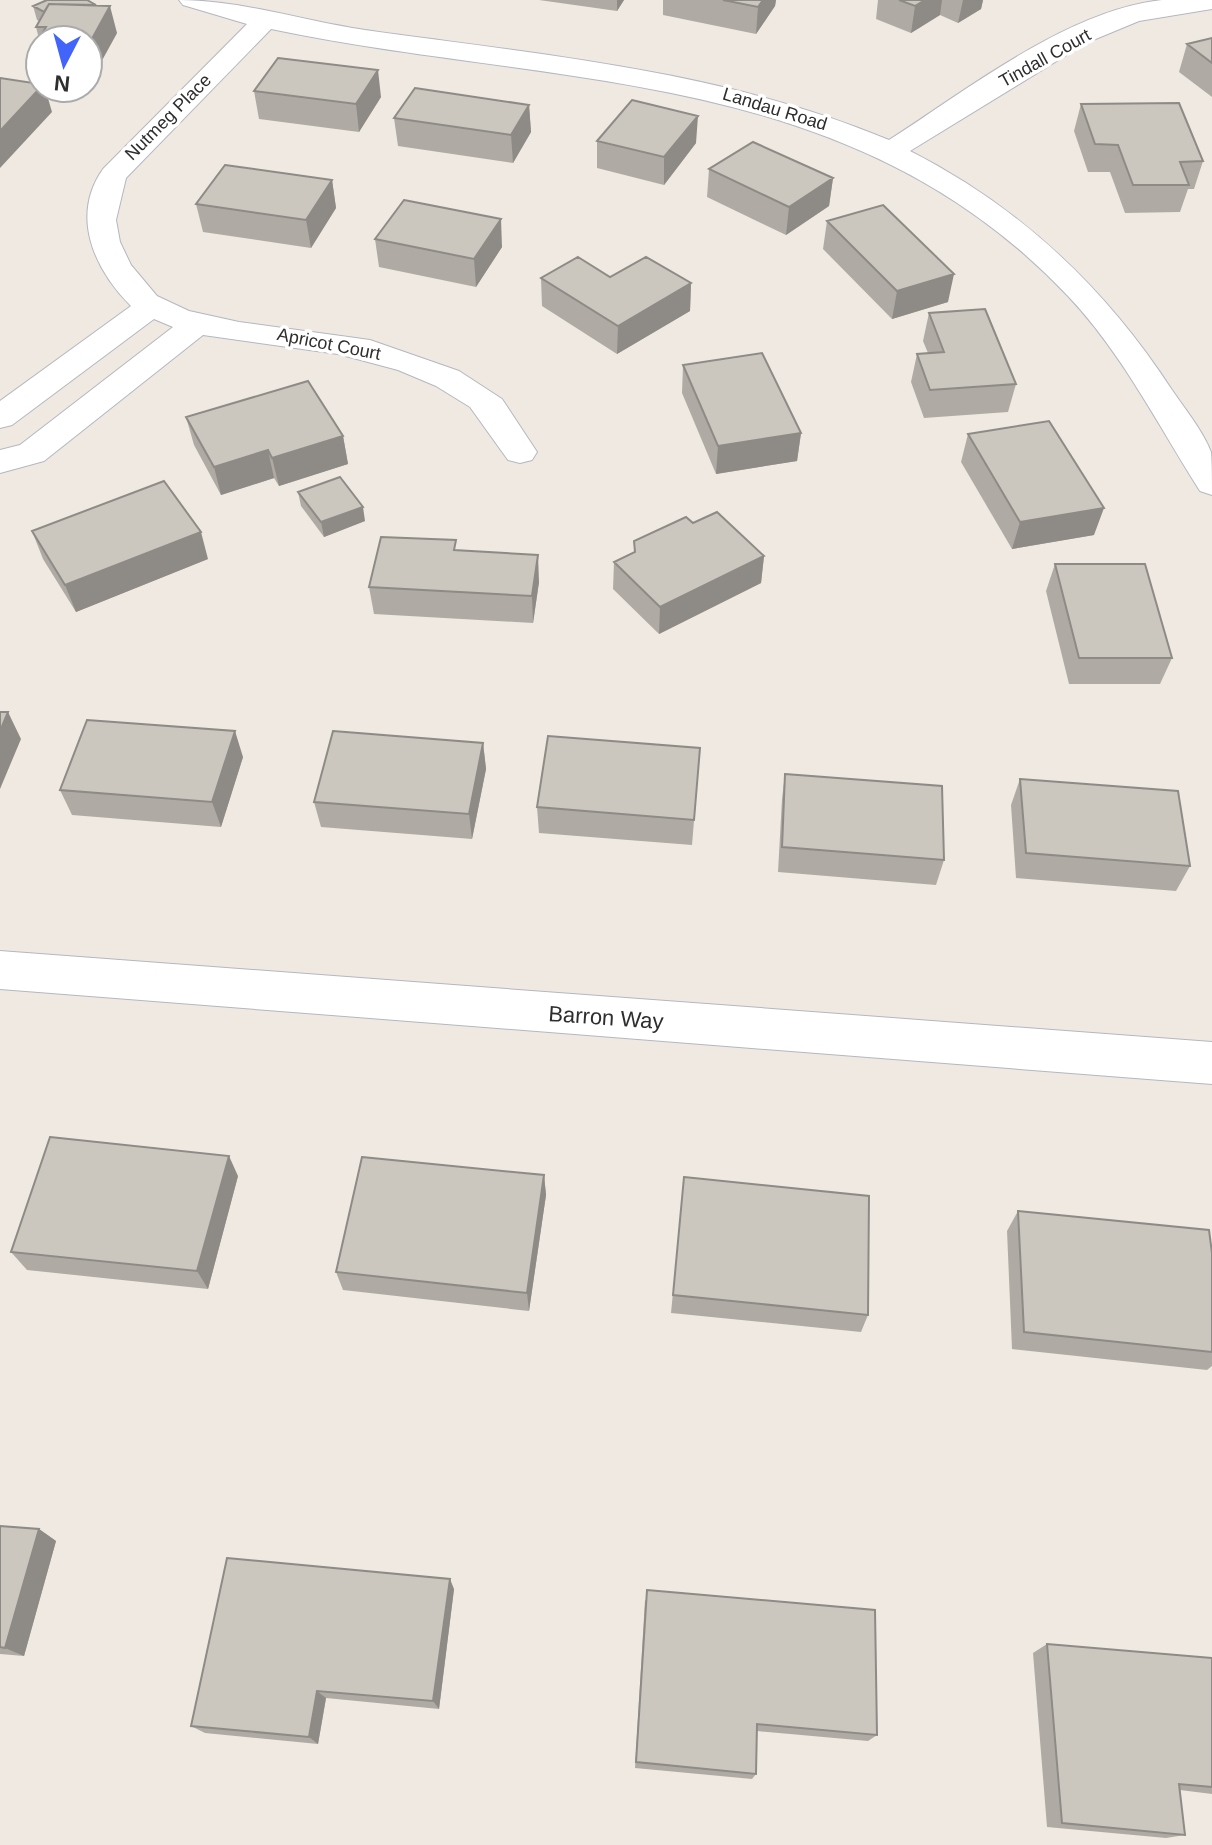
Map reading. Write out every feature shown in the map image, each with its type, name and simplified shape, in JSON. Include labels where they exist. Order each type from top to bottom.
[{"type":"street","name":"Landau Road","points":[[192,0],[264,21],[625,73],[722,91],[794,112],[892,150],[970,193],[1035,244],[1081,290],[1199,437],[1212,483]]},
{"type":"street","name":"Tindall Court","points":[[892,150],[1006,79],[1106,24],[1144,12],[1212,1]]},
{"type":"street","name":"Nutmeg Place","points":[[197,324],[151,306],[135,293],[107,250],[101,235],[100,205],[113,175],[124,160],[264,21]]},
{"type":"street","points":[[0,417],[151,306]]},
{"type":"street","points":[[0,462],[32,453],[197,324]]},
{"type":"street","name":"Apricot Court","points":[[197,324],[313,339],[397,358],[446,378],[488,404],[520,452]]},
{"type":"street","name":"Barron Way","points":[[0,970],[1212,1063]]},
{"type":"building","points":[[47,0],[87,0],[96,5],[49,4],[44,12],[33,6]]},
{"type":"building","points":[[723,0],[763,0],[758,7]]},
{"type":"building","points":[[899,0],[925,0],[915,6]]},
{"type":"building","points":[[49,4],[110,6],[100,24],[38,24]]},
{"type":"building","points":[[1212,38],[1212,63],[1187,44]]},
{"type":"building","points":[[278,58],[378,70],[356,104],[254,91]]},
{"type":"building","points":[[0,78],[24,82],[25,104],[0,131]]},
{"type":"building","points":[[415,88],[529,105],[511,135],[394,118]]},
{"type":"building","points":[[632,100],[698,116],[664,157],[597,141]]},
{"type":"building","points":[[1179,103],[1203,161],[1180,162],[1189,185],[1133,185],[1118,145],[1095,144],[1081,104]]},
{"type":"building","points":[[753,142],[833,178],[789,207],[709,169]]},
{"type":"building","points":[[225,165],[332,180],[306,220],[196,204]]},
{"type":"building","points":[[404,200],[501,219],[474,259],[375,239]]},
{"type":"building","points":[[883,205],[954,274],[897,291],[827,221]]},
{"type":"building","points":[[578,257],[610,277],[646,257],[691,283],[618,326],[541,278]]},
{"type":"building","points":[[985,309],[1016,384],[930,390],[917,354],[944,352],[929,313]]},
{"type":"building","points":[[762,353],[801,433],[718,446],[683,365]]},
{"type":"building","points":[[308,381],[343,436],[272,458],[268,450],[214,467],[186,417]]},
{"type":"building","points":[[1049,421],[1104,508],[1020,522],[968,434]]},
{"type":"building","points":[[340,477],[363,507],[321,522],[298,492]]},
{"type":"building","points":[[164,481],[201,532],[65,585],[32,531]]},
{"type":"building","points":[[717,512],[764,556],[660,607],[614,562],[635,552],[634,541],[686,517],[693,523]]},
{"type":"building","points":[[381,537],[456,540],[454,550],[538,555],[532,596],[369,587]]},
{"type":"building","points":[[1055,564],[1145,564],[1172,658],[1079,658]]},
{"type":"building","points":[[0,712],[8,712],[0,731]]},
{"type":"building","points":[[87,720],[235,731],[212,802],[60,790]]},
{"type":"building","points":[[333,731],[483,743],[469,814],[314,802]]},
{"type":"building","points":[[548,736],[700,748],[694,820],[537,807]]},
{"type":"building","points":[[785,774],[942,786],[944,860],[782,847]]},
{"type":"building","points":[[1020,779],[1178,791],[1190,866],[1026,853]]},
{"type":"building","points":[[50,1137],[229,1156],[197,1271],[11,1252]]},
{"type":"building","points":[[362,1157],[544,1175],[527,1293],[336,1272]]},
{"type":"building","points":[[684,1177],[869,1196],[868,1315],[673,1295]]},
{"type":"building","points":[[1018,1211],[1209,1230],[1212,1253],[1212,1352],[1024,1332]]},
{"type":"building","points":[[0,1526],[39,1529],[5,1648],[0,1647]]},
{"type":"building","points":[[227,1558],[450,1579],[433,1701],[317,1691],[309,1737],[191,1726]]},
{"type":"building","points":[[647,1590],[875,1610],[877,1735],[757,1724],[756,1774],[636,1762]]},
{"type":"building","points":[[1047,1644],[1212,1658],[1212,1787],[1179,1784],[1185,1835],[1062,1823]]}]
